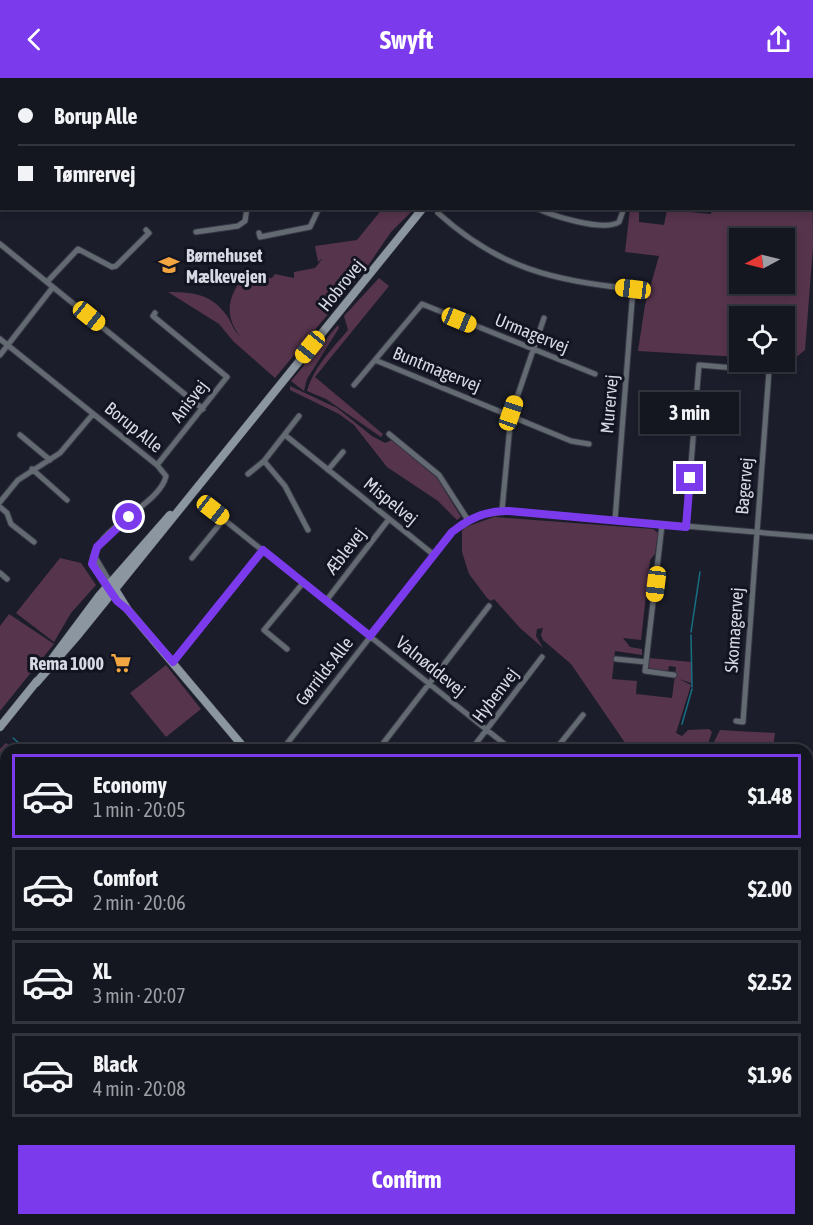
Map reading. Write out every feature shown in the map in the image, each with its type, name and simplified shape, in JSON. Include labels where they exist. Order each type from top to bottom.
[{"type":"main road","name":"Hobrovej","points":[[0,727],[421,210]]},
{"type":"main road","points":[[111,588],[241,744]]},
{"type":"street","points":[[196,232],[238,226],[245,221],[247,210]]},
{"type":"street","points":[[259,233],[260,237],[302,231],[312,225],[318,210]]},
{"type":"street","points":[[542,210],[574,220],[609,226],[619,222],[623,210]]},
{"type":"street","name":"Murervej","points":[[438,213],[479,245],[503,260],[528,270],[572,282],[633,289],[615,520]]},
{"type":"street","points":[[47,282],[78,249],[112,267],[116,266],[149,233],[146,230]]},
{"type":"street","points":[[0,244],[203,409]]},
{"type":"street","points":[[0,355],[53,287]]},
{"type":"street","name":"Urmagervej","points":[[354,385],[422,304],[595,375]]},
{"type":"street","name":"Anisvej","points":[[155,313],[153,316],[227,377],[158,465]]},
{"type":"street","points":[[502,510],[511,416],[544,318]]},
{"type":"street","name":"Borup Alle","points":[[0,339],[158,465],[166,476],[164,482],[95,550],[97,565],[111,588]]},
{"type":"street","name":"Buntmagervej","points":[[375,360],[570,441],[588,444]]},
{"type":"street","name":"Bagervej","points":[[686,527],[699,365],[769,371],[756,533]]},
{"type":"street","points":[[0,502],[18,480],[50,460],[64,448],[93,414]]},
{"type":"street","points":[[248,474],[264,461],[299,416]]},
{"type":"street","points":[[389,434],[439,475],[468,520]]},
{"type":"street","points":[[20,435],[50,460]]},
{"type":"street","name":"Mispelvej","points":[[285,435],[434,555]]},
{"type":"street","points":[[328,470],[343,452]]},
{"type":"street","points":[[264,461],[285,486],[308,530]]},
{"type":"street","points":[[33,469],[67,500]]},
{"type":"street","name":"Valnøddevej","points":[[202,502],[504,744]]},
{"type":"street","points":[[0,507],[7,513],[11,524],[34,542]]},
{"type":"street","name":"Gørrilds Alle","points":[[287,744],[452,532],[468,520],[502,510],[813,537]]},
{"type":"street","points":[[192,558],[224,519]]},
{"type":"street","name":"Æblevej","points":[[326,601],[388,519]]},
{"type":"street","points":[[662,525],[645,671],[674,675]]},
{"type":"street","name":"Skomagervej","points":[[736,721],[743,722],[756,533]]},
{"type":"street","points":[[173,662],[263,550]]},
{"type":"street","points":[[0,573],[8,579]]},
{"type":"street","points":[[287,649],[264,630],[303,583]]},
{"type":"street","points":[[383,744],[489,606]]},
{"type":"street","name":"Hybenvej","points":[[476,744],[542,657]]},
{"type":"street","points":[[616,659],[646,662]]},
{"type":"street","points":[[560,744],[583,715]]},
{"type":"shaded area","points":[[381,210],[413,210],[391,232],[367,267],[275,378],[234,342],[219,324],[168,292],[194,294],[215,303],[240,336],[232,322],[230,308],[233,293],[242,279],[272,278],[275,274],[294,278],[294,272],[315,268],[323,258],[318,262],[315,246],[357,240]]},
{"type":"shaded area","points":[[630,210],[639,210],[639,222],[664,225],[667,210],[711,214],[712,210],[813,210],[813,247],[805,350],[795,358],[795,306],[729,306],[729,356],[638,351],[645,305],[659,256],[625,252]]},
{"type":"shaded area","points":[[245,271],[257,272],[257,278],[245,277]]},
{"type":"shaded area","points":[[379,278],[389,286],[315,377],[383,434],[381,437],[326,399],[307,391],[319,366],[348,330],[344,316]]},
{"type":"shaded area","points":[[338,325],[339,328],[307,379],[304,391],[291,381]]},
{"type":"shaded area","points":[[290,386],[337,408],[372,436],[385,443],[392,440],[437,478],[461,517],[457,520],[438,501],[387,467],[354,425],[339,414],[290,390]]},
{"type":"shaded area","points":[[494,517],[653,529],[658,533],[655,554],[650,560],[641,640],[623,638],[630,647],[642,649],[642,655],[615,651],[612,679],[637,681],[636,694],[672,698],[676,667],[669,666],[668,671],[648,669],[649,658],[691,662],[691,683],[679,679],[691,685],[676,733],[682,736],[688,730],[709,729],[712,732],[708,744],[626,744],[571,664],[543,640],[541,635],[543,628],[537,629],[536,636],[543,648],[520,628],[494,599],[491,601],[487,598],[469,574],[462,552],[462,531],[466,527]]},
{"type":"shaded area","points":[[60,558],[81,563],[96,585],[71,613],[54,642],[16,613]]},
{"type":"shaded area","points":[[9,614],[54,644],[0,711],[0,626]]},
{"type":"shaded area","points":[[166,665],[201,709],[166,737],[130,693]]},
{"type":"shaded area","points":[[720,730],[775,733],[774,744],[713,744]]},
{"type":"waterway","points":[[691,632],[700,572]]},
{"type":"waterway","points":[[691,635],[692,687]]},
{"type":"waterway","points":[[682,724],[692,689]]},
{"type":"waterway","points":[[13,738],[20,744]]},
{"type":"place","name":"Børnehuset Mælkevejen","points":[[169,265]]},
{"type":"place","name":"Rema 1000","points":[[121,663]]},
{"type":"route","points":[[129,517],[97,547],[92,564],[101,581],[117,601],[128,610],[173,662],[263,550],[370,636],[452,532],[468,520],[502,510],[686,527],[690,478]]}]
